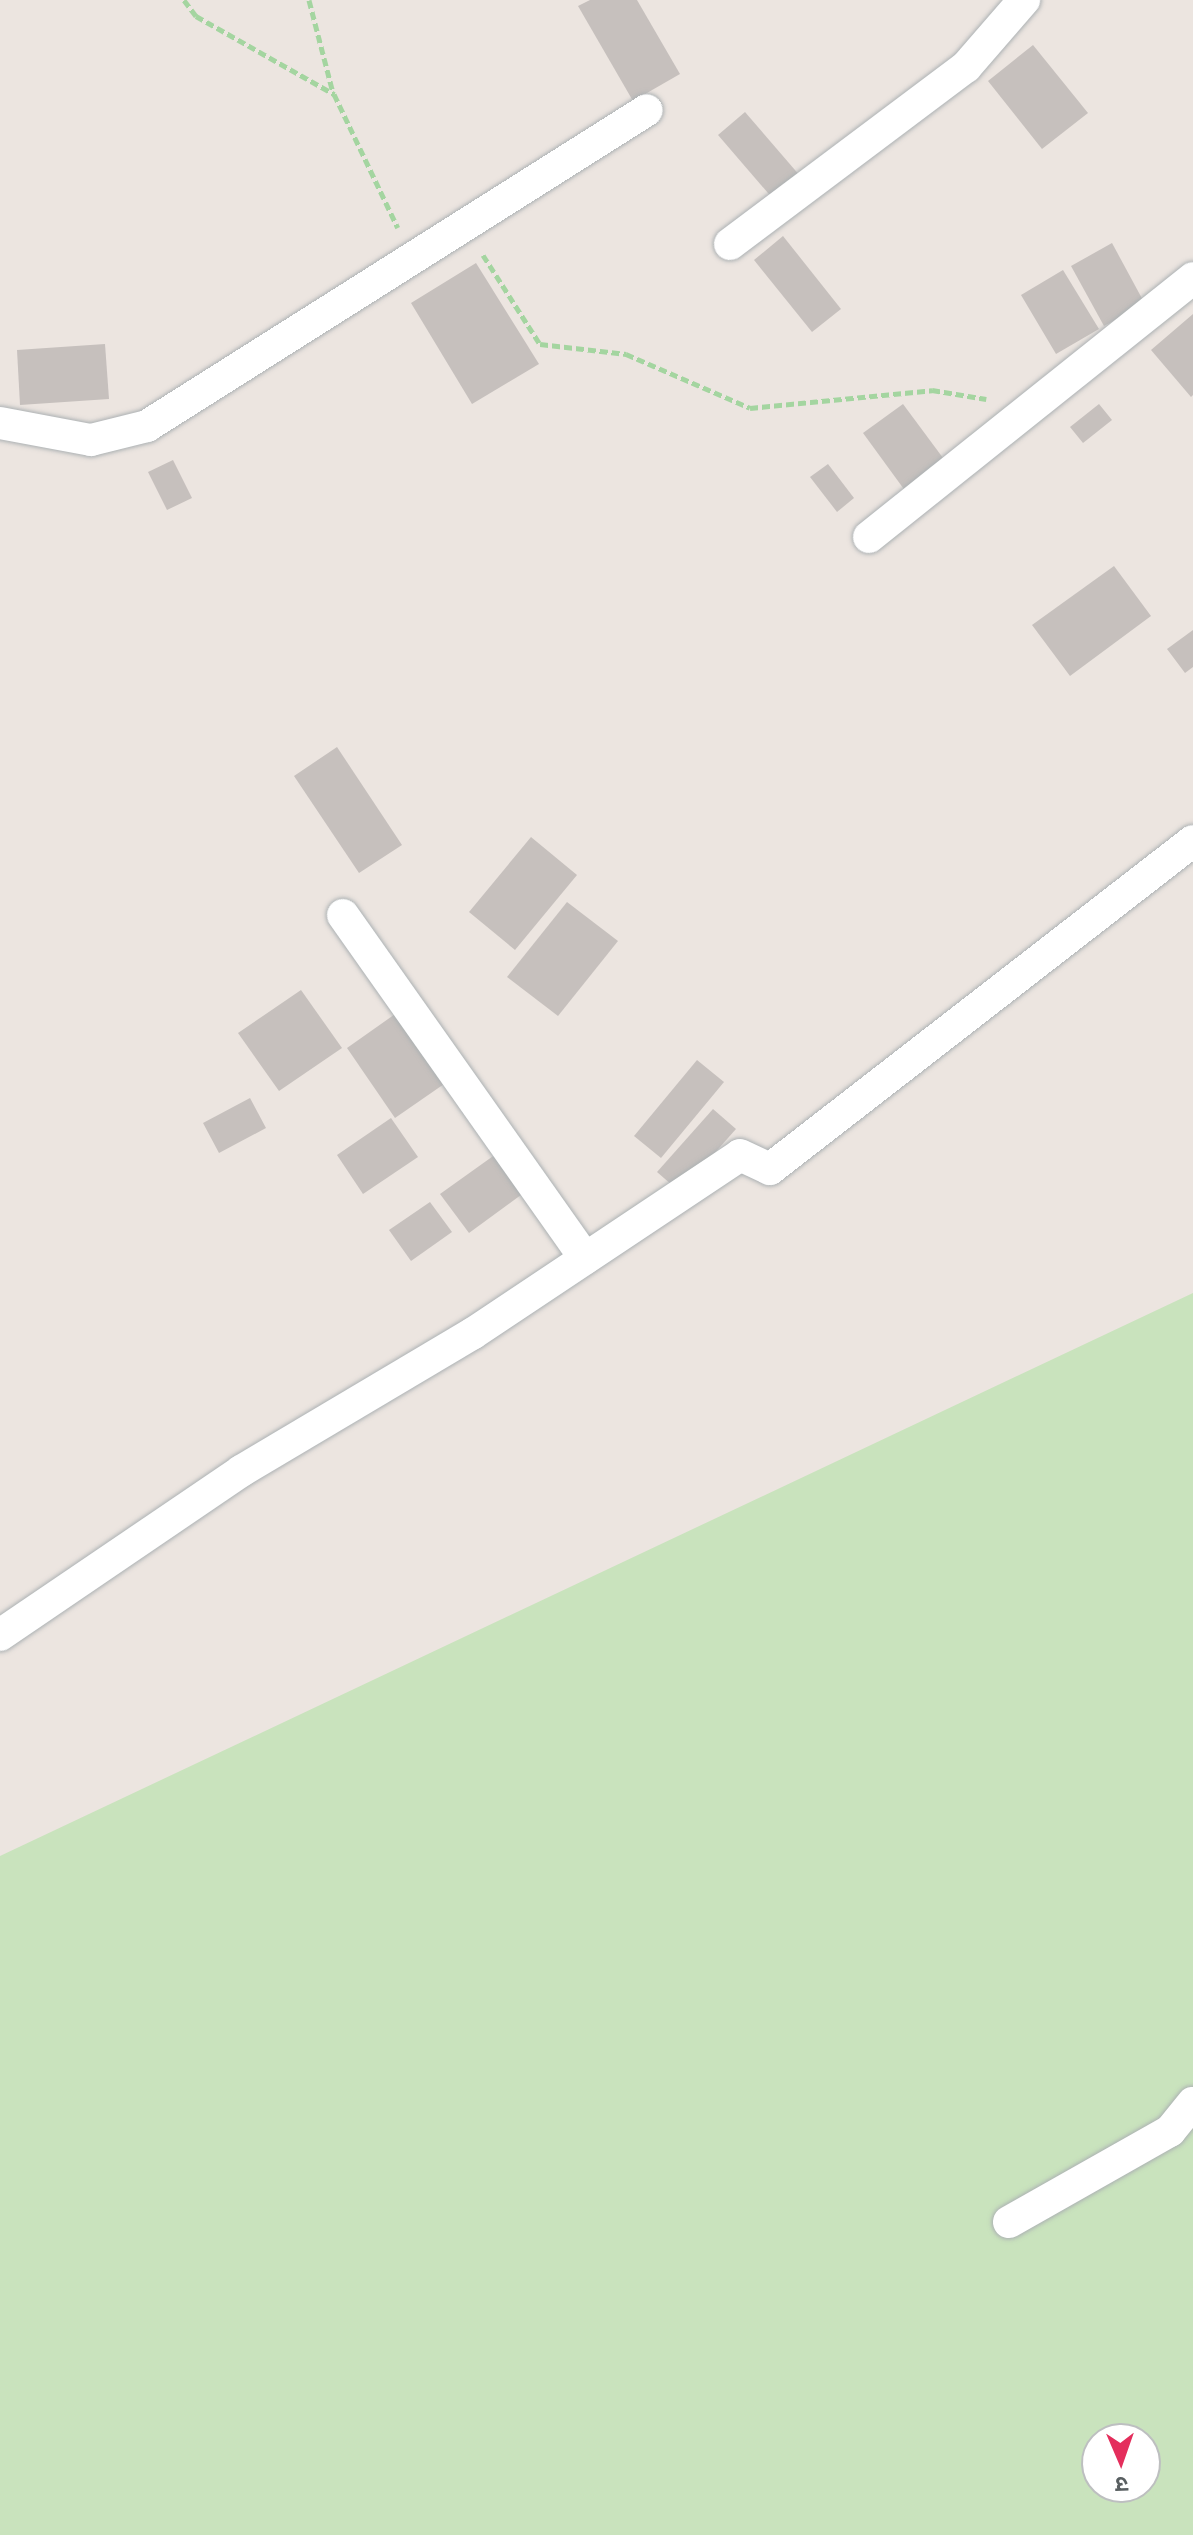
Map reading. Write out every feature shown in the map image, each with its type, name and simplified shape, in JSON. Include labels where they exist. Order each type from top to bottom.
[{"type":"street","points":[[730,244],[966,67],[1024,0]]},
{"type":"street","points":[[0,423],[91,440],[147,426],[414,261],[647,110]]},
{"type":"street","points":[[869,537],[1193,278]]},
{"type":"street","points":[[0,1635],[241,1471],[585,1258],[740,1155],[770,1169],[1193,841]]},
{"type":"street","points":[[343,915],[585,1258]]},
{"type":"street","points":[[1009,2222],[1170,2131],[1193,2103]]},
{"type":"path","points":[[184,0],[196,16],[334,94]]},
{"type":"path","points":[[309,0],[334,94],[414,261]]},
{"type":"path","points":[[466,227],[540,344],[626,354],[750,408],[932,390],[1034,408]]},
{"type":"green space","points":[[1193,1293],[1193,2535],[0,2535],[0,1856]]},
{"type":"building","points":[[590,0],[637,0],[680,74],[633,101],[578,6]]},
{"type":"building","points":[[1033,45],[1088,113],[1042,149],[988,81]]},
{"type":"building","points":[[745,112],[801,177],[774,200],[718,135]]},
{"type":"building","points":[[783,236],[841,309],[812,332],[754,260]]},
{"type":"building","points":[[1112,243],[1145,304],[1104,326],[1071,266]]},
{"type":"building","points":[[476,263],[539,364],[472,404],[411,303]]},
{"type":"building","points":[[1063,270],[1099,329],[1056,354],[1021,295]]},
{"type":"building","points":[[1193,314],[1193,395],[1191,397],[1151,350]]},
{"type":"building","points":[[105,344],[109,399],[20,405],[17,350]]},
{"type":"building","points":[[903,404],[946,462],[906,492],[863,433]]},
{"type":"building","points":[[1099,404],[1112,420],[1083,443],[1070,427]]},
{"type":"building","points":[[173,460],[192,498],[167,510],[148,472]]},
{"type":"building","points":[[828,464],[854,498],[837,512],[810,477]]},
{"type":"building","points":[[1114,566],[1151,616],[1070,676],[1032,625]]},
{"type":"building","points":[[1193,630],[1193,667],[1185,673],[1167,649]]},
{"type":"building","points":[[337,747],[402,845],[359,873],[294,776]]},
{"type":"building","points":[[531,837],[577,875],[515,950],[469,912]]},
{"type":"building","points":[[567,902],[618,941],[558,1016],[507,977]]},
{"type":"building","points":[[301,990],[342,1048],[279,1091],[238,1033]]},
{"type":"building","points":[[398,1012],[447,1082],[395,1118],[347,1048]]},
{"type":"building","points":[[697,1060],[724,1082],[661,1158],[634,1136]]},
{"type":"building","points":[[250,1098],[266,1128],[219,1153],[203,1123]]},
{"type":"building","points":[[713,1109],[736,1129],[680,1192],[657,1172]]},
{"type":"building","points":[[391,1118],[418,1157],[363,1194],[337,1155]]},
{"type":"building","points":[[496,1154],[525,1192],[469,1233],[440,1194]]},
{"type":"building","points":[[430,1202],[452,1232],[411,1261],[389,1230]]}]
